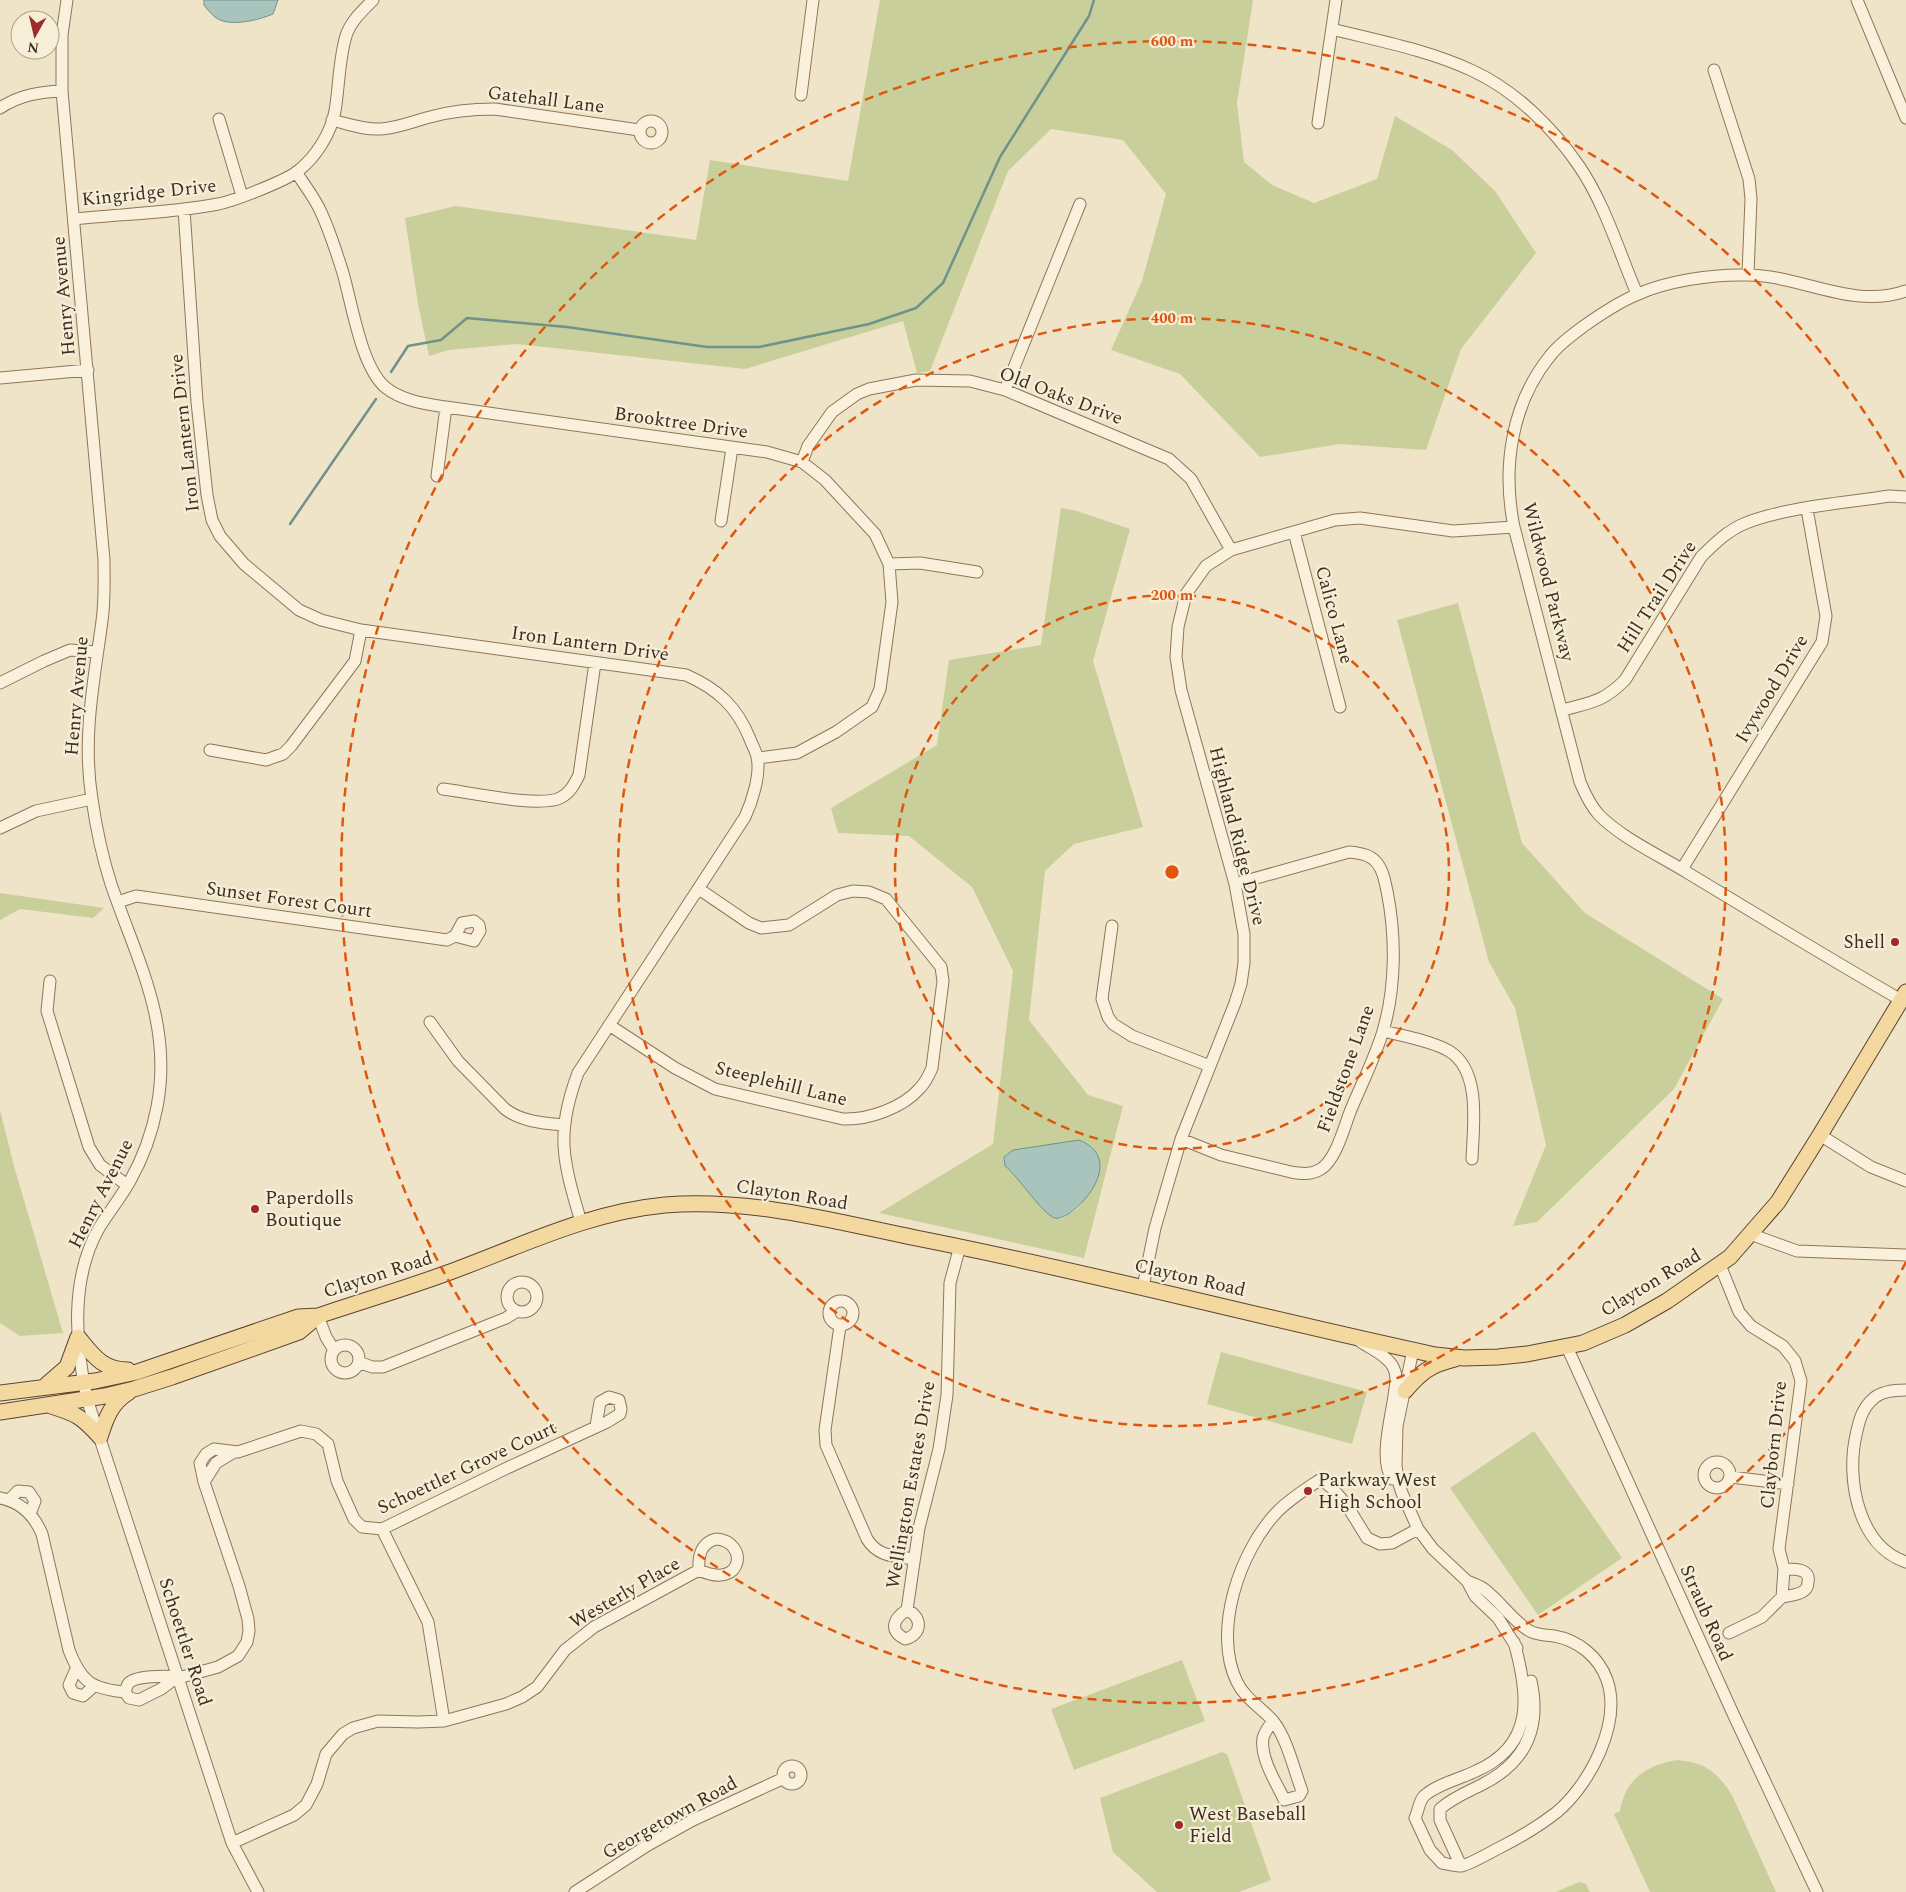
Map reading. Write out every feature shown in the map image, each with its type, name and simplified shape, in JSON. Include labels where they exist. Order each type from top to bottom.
[{"type":"main road","name":"Clayton Road","points":[[0,1393],[84,1383],[137,1372],[298,1317],[318,1316],[448,1273],[581,1222],[624,1212],[664,1206],[704,1204],[778,1209],[960,1246],[1413,1350],[1463,1358],[1506,1356],[1567,1347],[1583,1343],[1625,1325],[1667,1301],[1730,1257],[1778,1202],[1904,996]]},
{"type":"main road","name":"Clayton Road","points":[[0,1412],[134,1389],[299,1332],[318,1316]]},
{"type":"main road","points":[[44,1387],[67,1367],[78,1337],[100,1363],[116,1370],[137,1372]]},
{"type":"main road","points":[[1405,1391],[1425,1370],[1442,1362],[1463,1358]]},
{"type":"main road","points":[[47,1405],[78,1415],[100,1437],[111,1408],[120,1397],[134,1389]]},
{"type":"street","name":"Henry Avenue","points":[[66,0],[62,35],[62,91],[104,560],[102,620],[87,736],[88,768],[101,848],[154,1004],[161,1055],[157,1107],[149,1137],[139,1164],[128,1185],[99,1228],[88,1250],[78,1296],[78,1337],[87,1398]]},
{"type":"street","name":"Kingridge Drive","points":[[74,219],[184,210],[220,204],[296,172],[318,149],[332,120],[346,35],[353,22],[373,0]]},
{"type":"street","points":[[800,95],[810,0]]},
{"type":"street","points":[[1318,123],[1336,0]]},
{"type":"street","points":[[1857,0],[1906,118]]},
{"type":"street","points":[[1332,29],[1438,57],[1474,72],[1504,90],[1536,114],[1559,138],[1580,167],[1597,198],[1637,294]]},
{"type":"street","points":[[1714,70],[1749,180],[1748,274]]},
{"type":"street","points":[[0,108],[13,100],[38,92],[62,91]]},
{"type":"street","name":"Gatehall Lane","points":[[332,120],[359,127],[381,129],[403,126],[431,116],[472,109],[495,108],[639,130]]},
{"type":"street","points":[[219,119],[242,196]]},
{"type":"street","name":"Brooktree Drive","points":[[296,172],[319,208],[331,238],[343,273],[366,356],[376,378],[399,397],[446,407],[767,452],[802,462],[825,480],[875,534],[888,564],[892,602],[880,689],[872,707],[836,732],[797,753],[758,758]]},
{"type":"street","points":[[1005,390],[1080,204]]},
{"type":"street","name":"Iron Lantern Drive","points":[[184,210],[197,402],[207,495],[212,520],[220,536],[244,564],[299,610],[320,620],[361,630],[686,675],[705,683],[732,706],[758,758],[754,797],[745,817],[578,1073],[568,1099],[564,1125],[563,1152],[568,1178],[581,1222]]},
{"type":"street","name":"Wildwood Parkway","points":[[1904,996],[1770,923],[1624,834],[1600,816],[1592,807],[1580,782],[1563,710],[1514,527],[1509,502],[1508,470],[1510,448],[1516,422],[1536,376],[1550,355],[1570,336],[1609,308],[1637,294],[1688,280],[1748,274],[1784,279],[1847,295],[1869,297],[1895,295],[1906,291]]},
{"type":"street","points":[[0,378],[88,370]]},
{"type":"street","name":"Old Oaks Drive","points":[[802,462],[808,446],[832,412],[857,394],[869,389],[916,380],[970,382],[1005,390],[1169,459],[1190,479],[1230,550]]},
{"type":"street","points":[[437,476],[446,407]]},
{"type":"street","points":[[721,520],[732,448]]},
{"type":"street","name":"Hill Trail Drive","points":[[1563,710],[1602,700],[1624,680],[1701,558],[1715,542],[1728,533],[1745,523],[1775,514],[1889,496],[1906,497]]},
{"type":"street","name":"Ivywood Drive","points":[[1682,869],[1822,642],[1826,616],[1807,509]]},
{"type":"street","name":"Highland Ridge Drive","points":[[1143,1287],[1155,1228],[1181,1139],[1235,1003],[1241,984],[1244,963],[1244,934],[1235,884],[1181,690],[1176,657],[1178,627],[1186,594],[1206,566],[1230,550],[1335,520],[1360,518],[1454,531],[1514,527]]},
{"type":"street","name":"Calico Lane","points":[[1294,532],[1340,707]]},
{"type":"street","points":[[888,564],[920,563],[977,572]]},
{"type":"street","points":[[210,750],[266,760],[283,754],[355,661],[361,630]]},
{"type":"street","points":[[0,682],[70,650],[97,652]]},
{"type":"street","points":[[443,788],[542,802],[559,799],[572,790],[579,775],[595,663]]},
{"type":"street","points":[[0,831],[36,811],[92,799]]},
{"type":"street","name":"Fieldstone Lane","points":[[1181,1139],[1221,1154],[1291,1172],[1302,1174],[1320,1169],[1328,1162],[1338,1143],[1383,1031],[1393,966],[1392,935],[1390,909],[1384,878],[1374,860],[1366,855],[1349,852],[1235,884]]},
{"type":"street","name":"Steeplehill Lane","points":[[609,1025],[675,1068],[715,1089],[842,1119],[855,1120],[882,1112],[912,1096],[927,1079],[932,1068],[943,981],[941,967],[886,899],[868,892],[853,891],[837,895],[789,925],[761,928],[749,923],[699,889]]},
{"type":"street","name":"Sunset Forest Court","points":[[118,902],[136,896],[447,940],[455,936]]},
{"type":"street","points":[[1112,926],[1102,999],[1108,1017],[1122,1030],[1132,1036],[1210,1066]]},
{"type":"street","points":[[50,981],[47,1011],[89,1147],[100,1166],[128,1185]]},
{"type":"street","points":[[430,1022],[458,1061],[505,1110],[514,1116],[526,1120],[564,1125]]},
{"type":"street","points":[[1383,1031],[1450,1052],[1464,1067],[1472,1088],[1474,1102],[1472,1159]]},
{"type":"street","points":[[1820,1135],[1871,1167],[1906,1181]]},
{"type":"street","points":[[1750,1234],[1797,1251],[1906,1255]]},
{"type":"street","name":"Wellington Estates Drive","points":[[907,1610],[919,1528],[938,1449],[947,1395],[950,1283],[960,1246]]},
{"type":"street","name":"Clayborn Drive","points":[[1720,1264],[1738,1312],[1751,1326],[1783,1346],[1790,1354],[1801,1381],[1779,1549],[1784,1569],[1782,1597]]},
{"type":"street","points":[[359,1362],[372,1367],[383,1367],[506,1318],[517,1311]]},
{"type":"street","points":[[318,1316],[326,1337],[334,1350]]},
{"type":"street","points":[[840,1326],[824,1430],[826,1445],[873,1548],[883,1553],[914,1560]]},
{"type":"street","points":[[1353,1336],[1388,1361],[1394,1369],[1396,1381],[1388,1434],[1387,1460],[1390,1475],[1402,1493]]},
{"type":"street","points":[[342,1345],[351,1346],[358,1352],[359,1362],[354,1370],[341,1373],[331,1363],[332,1354],[334,1350],[342,1345]]},
{"type":"street","name":"Straub Road","points":[[1567,1347],[1735,1718],[1817,1892]]},
{"type":"street","points":[[1413,1350],[1397,1426],[1398,1481],[1402,1493],[1418,1529],[1433,1549],[1467,1581],[1475,1596],[1498,1618],[1524,1658],[1531,1680],[1535,1709],[1533,1724],[1526,1744],[1520,1755],[1504,1772],[1451,1799],[1440,1809],[1440,1820],[1461,1866]]},
{"type":"street","points":[[1906,1390],[1894,1390],[1874,1397],[1866,1407],[1858,1426],[1852,1462],[1853,1484],[1857,1500],[1874,1539],[1888,1554],[1906,1562]]},
{"type":"street","name":"Schoettler Road","points":[[87,1398],[232,1843],[258,1892]]},
{"type":"street","name":"Schoettler Grove Court","points":[[178,1677],[218,1667],[238,1656],[247,1642],[248,1619],[239,1586],[204,1482],[200,1463],[206,1454],[214,1449],[234,1452],[301,1431],[316,1434],[328,1444],[337,1481],[354,1518],[362,1527],[382,1529],[596,1426]]},
{"type":"street","points":[[1731,1477],[1788,1484]]},
{"type":"street","points":[[1273,1721],[1263,1738],[1264,1749],[1284,1800],[1288,1800],[1300,1796],[1302,1791],[1282,1738],[1273,1721],[1256,1706],[1237,1683],[1228,1655],[1227,1629],[1239,1573],[1257,1539],[1275,1515],[1300,1492],[1321,1479],[1346,1504],[1367,1538],[1380,1544],[1392,1543],[1418,1529]]},
{"type":"street","points":[[4,1499],[18,1491],[29,1492],[35,1501],[30,1514]]},
{"type":"street","points":[[4,1499],[30,1514],[37,1522],[42,1534],[69,1650],[76,1669],[94,1686],[105,1690],[125,1692]]},
{"type":"street","points":[[382,1529],[428,1622],[444,1721]]},
{"type":"street","points":[[1729,1633],[1762,1617],[1782,1597],[1802,1592],[1806,1589],[1809,1580],[1808,1575],[1804,1571],[1784,1569]]},
{"type":"street","name":"Westerly Place","points":[[232,1843],[294,1815],[306,1804],[317,1784],[326,1754],[338,1739],[353,1728],[378,1721],[444,1721],[506,1704],[522,1697],[537,1686],[565,1650],[594,1627],[699,1570]]},
{"type":"street","points":[[1467,1581],[1483,1588],[1530,1632],[1558,1636],[1578,1644],[1596,1660],[1607,1680],[1611,1702],[1610,1716],[1603,1744],[1590,1771],[1573,1795],[1557,1812],[1517,1839],[1461,1866],[1442,1863],[1430,1850],[1415,1818],[1422,1797],[1435,1789],[1490,1765],[1513,1742],[1520,1727],[1526,1698],[1523,1676],[1514,1642]]},
{"type":"street","points":[[76,1669],[69,1685],[73,1693],[83,1696],[94,1686]]},
{"type":"street","points":[[125,1692],[129,1683],[134,1680],[162,1676],[178,1677]]},
{"type":"street","points":[[125,1692],[129,1698],[139,1700],[162,1689],[178,1677]]},
{"type":"street","name":"Georgetown Road","points":[[575,1892],[648,1845],[693,1820],[784,1778]]},
{"type":"green space","points":[[880,0],[1253,0],[1237,103],[1244,162],[1272,185],[1314,203],[1377,179],[1395,116],[1452,150],[1495,191],[1536,253],[1461,349],[1426,450],[1340,444],[1260,457],[1180,374],[1111,350],[1142,281],[1166,194],[1123,140],[1051,129],[1008,171],[930,371],[917,373],[903,321],[745,369],[517,344],[449,350],[429,356],[418,304],[405,218],[456,206],[696,240],[710,160],[848,181]]},
{"type":"green space","points":[[1061,508],[1077,511],[1130,529],[1093,661],[1143,827],[1074,844],[1045,871],[1029,1020],[1088,1095],[1123,1106],[1084,1258],[879,1213],[993,1144],[1013,971],[972,887],[909,836],[838,833],[831,808],[937,745],[949,660],[1041,645]],"holes":[[[1005,1166],[1093,1188],[1077,1209],[1061,1219]]]},
{"type":"green space","points":[[1458,603],[1522,843],[1585,913],[1723,999],[1674,1089],[1537,1222],[1513,1226],[1546,1145],[1515,1008],[1489,962],[1397,620]]},
{"type":"green space","points":[[0,893],[104,908],[93,918],[20,909],[0,920]]},
{"type":"green space","points":[[0,1110],[14,1166],[63,1333],[20,1336],[0,1323]]},
{"type":"green space","points":[[1221,1352],[1367,1392],[1352,1444],[1207,1404]]},
{"type":"green space","points":[[1534,1431],[1622,1558],[1538,1615],[1450,1488]]},
{"type":"green space","points":[[1182,1660],[1205,1721],[1074,1770],[1051,1709]]},
{"type":"green space","name":"West Baseball Field","points":[[1222,1752],[1227,1754],[1271,1880],[1239,1892],[1157,1892],[1113,1852],[1100,1798]]},
{"type":"green space","points":[[1677,1760],[1703,1766],[1721,1780],[1732,1795],[1776,1892],[1650,1892],[1614,1814],[1620,1811],[1627,1790],[1639,1775],[1666,1762]]},
{"type":"green space","points":[[1579,1882],[1586,1884],[1590,1892],[1556,1892]]},
{"type":"water","points":[[204,0],[278,0],[273,14],[244,22],[228,22],[215,17],[204,5]]},
{"type":"water","points":[[1079,1140],[1094,1150],[1100,1162],[1099,1175],[1092,1189],[1073,1211],[1063,1217],[1055,1218],[1037,1203],[1005,1166],[1004,1157],[1013,1150]]},
{"type":"waterway","points":[[391,372],[408,346],[441,340],[467,318],[567,327],[707,347],[759,347],[869,324],[916,308],[943,283],[1000,157],[1089,16],[1094,0]]},
{"type":"waterway","points":[[290,524],[376,399]]},
{"type":"place","name":"Shell","points":[[1895,942]]},
{"type":"place","name":"Paperdolls Boutique","points":[[255,1209]]},
{"type":"place","name":"Parkway West High School","points":[[1308,1491]]},
{"type":"place","name":"West Baseball Field","points":[[1179,1825]]}]
